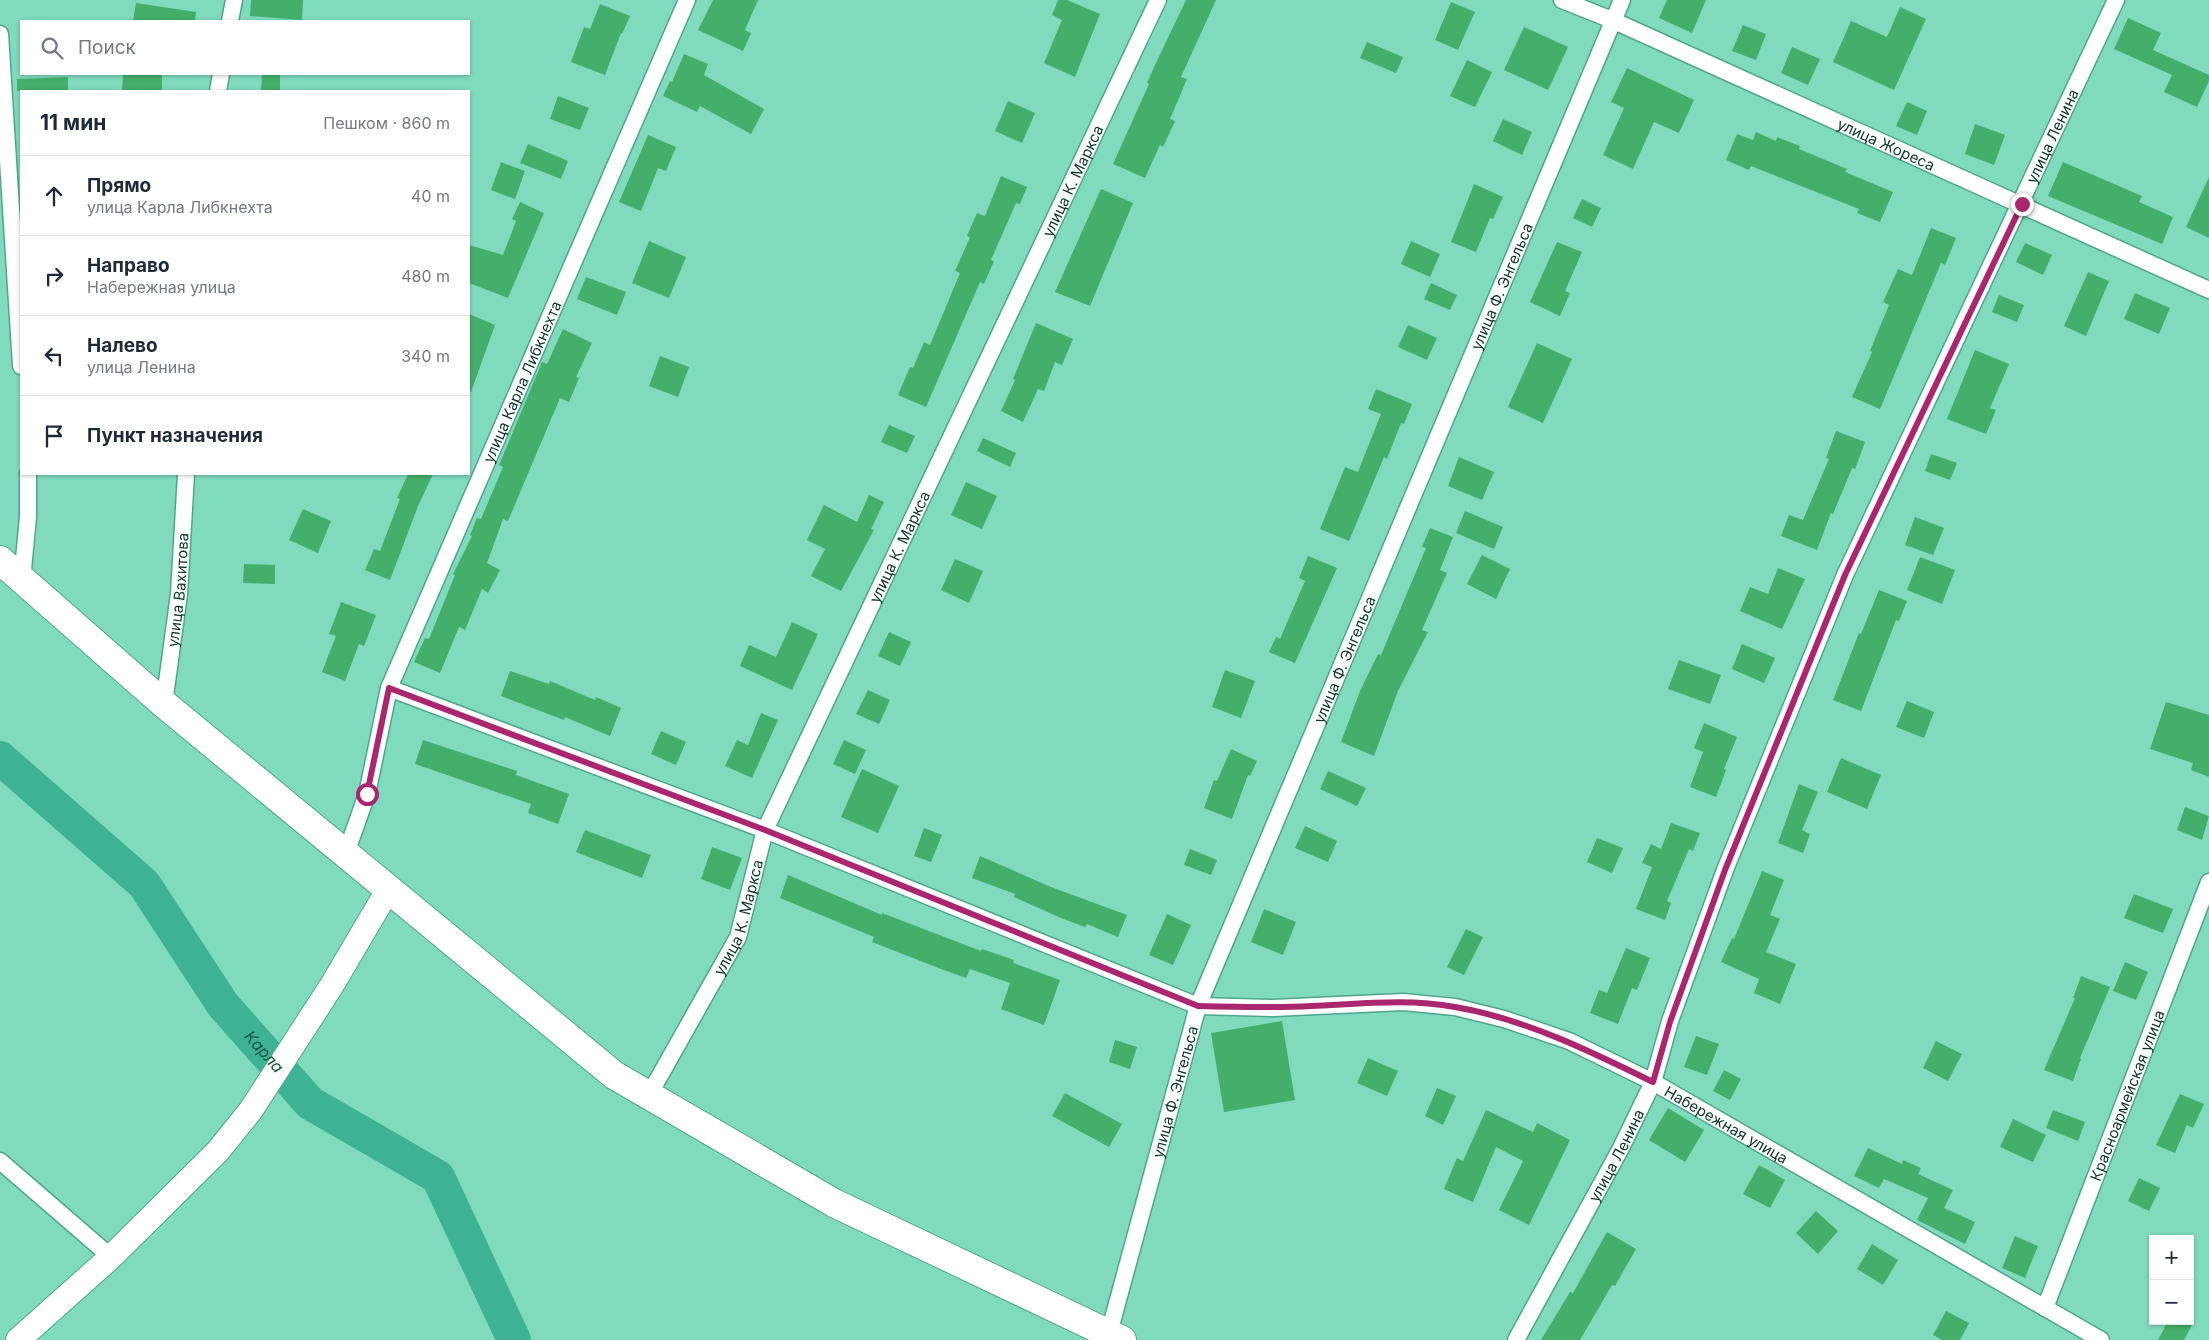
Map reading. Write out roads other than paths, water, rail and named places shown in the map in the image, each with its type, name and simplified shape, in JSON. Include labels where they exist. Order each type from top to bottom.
[{"type":"highway","points":[[0,560],[164,704],[345,856],[614,1075],[834,1203],[1115,1337]]},
{"type":"street","points":[[230,20],[234,0]]},
{"type":"street","name":"улица Карла Либкнехта","points":[[345,856],[367,794],[389,688],[687,0]]},
{"type":"street","name":"улица К. Маркса","points":[[649,1095],[738,937],[765,830],[1158,0]]},
{"type":"street","name":"улица Жореса","points":[[1562,0],[1612,20],[2209,290]]},
{"type":"street","name":"улица Ф. Энгельса","points":[[1115,1337],[1198,1006],[1622,0]]},
{"type":"street","name":"улица Ленина","points":[[1516,1340],[1622,1148],[1653,1082],[1670,1022],[1725,870],[1845,575],[2022,204],[2116,0]]},
{"type":"street","points":[[0,34],[20,350]]},
{"type":"street","points":[[218,90],[221,75]]},
{"type":"street","points":[[22,580],[28,517],[28,475]]},
{"type":"street","name":"улица Вахитова","points":[[164,704],[179,594],[186,475]]},
{"type":"street","name":"Набережная улица","points":[[389,688],[765,830],[1198,1006],[1273,1008],[1403,1002],[1455,1006],[1504,1019],[1569,1041],[1653,1082],[2101,1340]]},
{"type":"street","name":"Красноармейская улица","points":[[2045,1308],[2209,882]]},
{"type":"street","points":[[18,1340],[111,1257],[218,1151],[251,1110],[332,985],[388,890]]},
{"type":"street","points":[[0,1161],[111,1257]]},
{"type":"waterway","name":"Карла","points":[[0,758],[144,884],[223,1005],[310,1103],[438,1177],[514,1340]]}]
